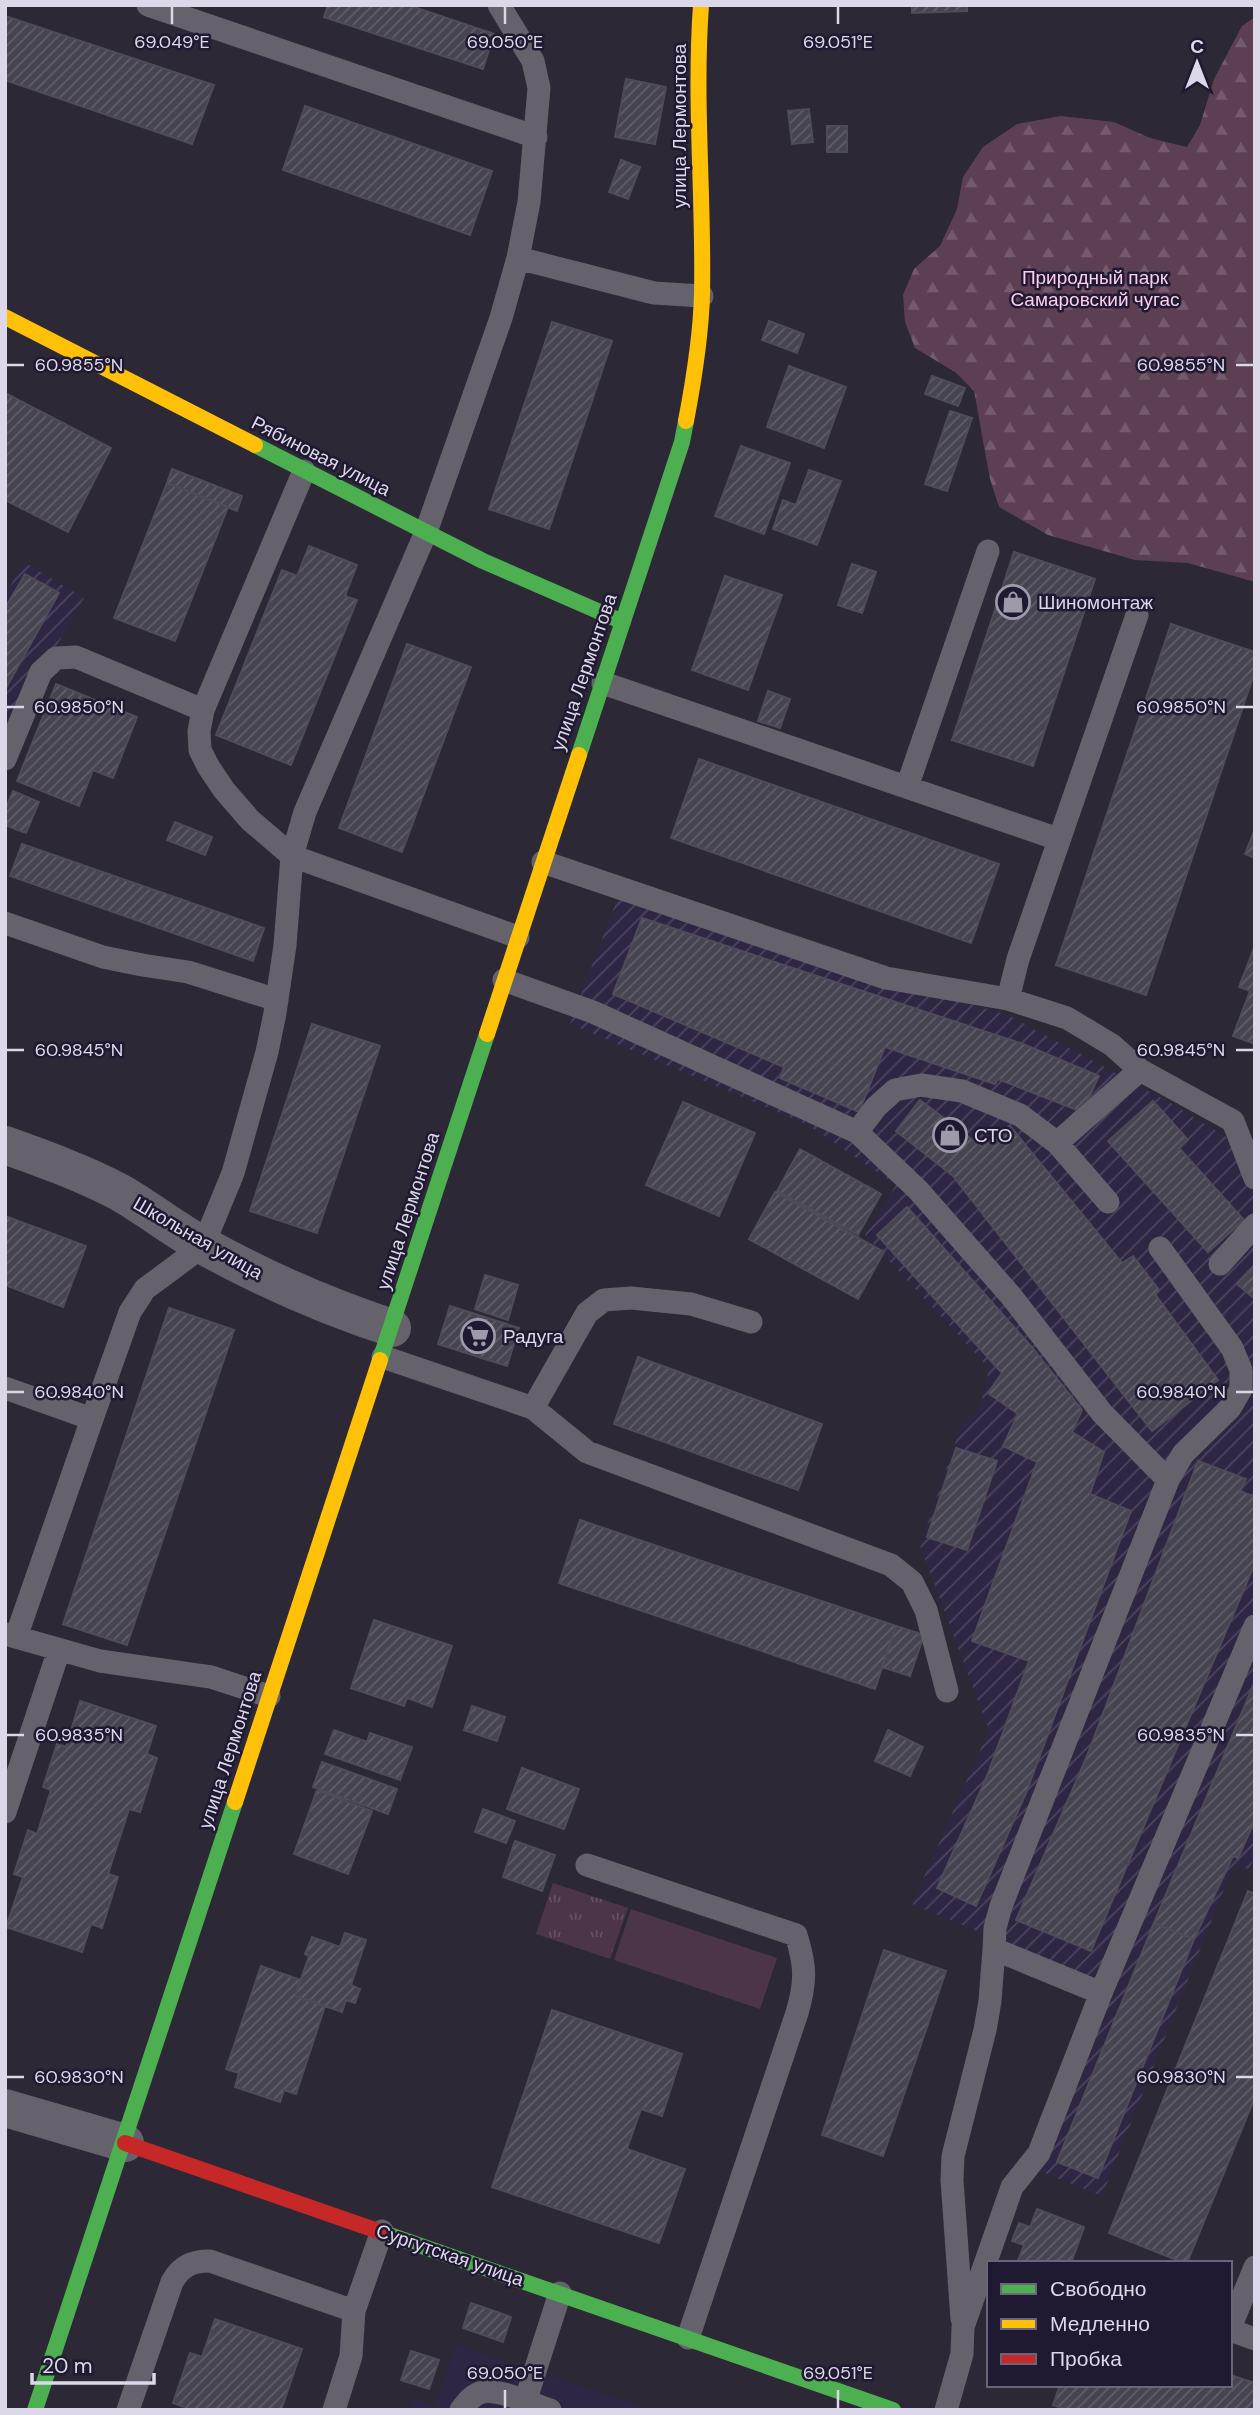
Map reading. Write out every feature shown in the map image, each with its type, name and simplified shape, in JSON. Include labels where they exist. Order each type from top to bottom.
[{"type":"street","name":"улица Лермонтова","points":[[35,2410],[125,2143],[269,1696],[388,1343],[682,442],[693,394],[702,296],[698,85],[701,5]]},
{"type":"street","name":"Рябиновая улица","points":[[5,317],[482,561],[623,622]]},
{"type":"street","name":"Школьная улица","points":[[5,1145],[72,1170],[120,1193],[203,1245],[310,1298],[388,1343]]},
{"type":"street","name":"Сургутская улица","points":[[5,2108],[125,2143],[893,2410]]},
{"type":"lane","points":[[148,5],[536,137]]},
{"type":"lane","points":[[269,1696],[211,1677],[100,1661],[10,1636],[130,1312],[145,1289],[203,1245],[233,1173],[267,1052],[285,945],[292,856],[305,812],[426,532],[501,317],[518,258],[529,202],[539,88],[533,61],[499,5]]},
{"type":"lane","points":[[518,258],[654,293],[702,296]]},
{"type":"lane","points":[[304,471],[203,710],[199,730],[200,750],[224,790],[250,820],[292,856],[519,937]]},
{"type":"lane","points":[[907,787],[988,551]]},
{"type":"lane","points":[[1008,999],[1018,959],[1058,839],[1137,615]]},
{"type":"lane","points":[[5,759],[41,672],[56,658],[76,657],[203,710]]},
{"type":"lane","points":[[603,683],[1058,839]]},
{"type":"lane","points":[[543,862],[886,978],[1008,999],[1067,1018],[1112,1045],[1140,1070],[1244,1122],[1255,1178]]},
{"type":"lane","points":[[5,923],[103,957],[188,972],[277,1000]]},
{"type":"lane","points":[[505,980],[593,1012],[857,1132],[918,1190],[1011,1296],[1102,1413],[1168,1480]]},
{"type":"lane","points":[[1057,1143],[1140,1070]]},
{"type":"lane","points":[[857,1132],[876,1107],[895,1090],[921,1085],[962,1091],[1020,1115],[1057,1143],[1108,1202]]},
{"type":"lane","points":[[1220,1264],[1255,1225]]},
{"type":"lane","points":[[946,2410],[962,2354],[963,2327],[952,2180],[953,2156],[985,2031],[995,1928],[1001,1906],[1168,1480],[1183,1454],[1230,1408],[1241,1389],[1241,1370],[1232,1348],[1160,1248]]},
{"type":"lane","points":[[533,1408],[587,1313],[604,1300],[631,1298],[691,1304],[751,1322]]},
{"type":"lane","points":[[388,1343],[533,1408],[587,1452],[891,1565],[912,1582],[926,1610],[947,1691]]},
{"type":"lane","points":[[5,1388],[92,1419]]},
{"type":"lane","points":[[963,2327],[1012,2187],[1038,2153],[1101,1993],[1255,1626]]},
{"type":"lane","points":[[5,1812],[59,1650]]},
{"type":"lane","points":[[587,1865],[796,1935],[804,1959],[805,1976],[797,2013],[688,2338]]},
{"type":"lane","points":[[994,1949],[1101,1993]]},
{"type":"lane","points":[[334,2410],[351,2356],[354,2311],[382,2231]]},
{"type":"lane","points":[[128,2410],[172,2282],[180,2269],[197,2261],[210,2261],[354,2311]]},
{"type":"lane","points":[[1232,2324],[1255,2267]]},
{"type":"lane","points":[[525,2402],[560,2293]]},
{"type":"lane","points":[[1232,2330],[1255,2339]]},
{"type":"lane","points":[[461,2410],[470,2398],[482,2392],[499,2393],[550,2410]]},
{"type":"shaded area","points":[[24,562],[84,598],[5,736],[5,595]]},
{"type":"shaded area","points":[[619,894],[1010,1016],[1169,1102],[1255,1155],[1255,1856],[1249,1869],[1234,1864],[1102,2196],[1024,2165],[1098,1981],[912,1904],[989,1730],[920,1546],[963,1420],[974,1415],[982,1400],[989,1368],[865,1235],[896,1185],[808,1125],[570,1024]]},
{"type":"shaded area","points":[[456,2345],[653,2410],[409,2410],[413,2399],[434,2406]]},
{"type":"green space","name":"Природный парк Самаровский чугас","points":[[1255,17],[1255,582],[1188,563],[1135,560],[1048,535],[999,507],[990,479],[974,391],[955,372],[915,348],[905,322],[903,295],[914,269],[940,246],[957,209],[963,177],[983,147],[1017,124],[1061,116],[1114,122],[1150,138],[1187,147],[1200,125],[1214,79],[1242,26]]},
{"type":"green space","points":[[553,1883],[628,1908],[610,1959],[536,1934]]},
{"type":"green space","points":[[631,1909],[777,1958],[760,2009],[614,1960]]},
{"type":"building","points":[[328,5],[408,5],[494,34],[483,69],[324,17]]},
{"type":"building","points":[[912,5],[967,5],[967,11],[912,13]]},
{"type":"building","points":[[5,16],[214,85],[192,144],[5,80]]},
{"type":"building","points":[[626,79],[666,87],[655,144],[615,137]]},
{"type":"building","points":[[305,106],[492,171],[470,235],[283,170]]},
{"type":"building","points":[[809,109],[813,142],[792,144],[788,111]]},
{"type":"building","points":[[827,126],[847,126],[847,152],[827,152]]},
{"type":"building","points":[[621,160],[640,167],[628,199],[609,192]]},
{"type":"building","points":[[769,321],[804,334],[797,353],[762,340]]},
{"type":"building","points":[[552,322],[612,341],[549,529],[489,509]]},
{"type":"building","points":[[789,366],[846,387],[824,448],[767,427]]},
{"type":"building","points":[[932,376],[965,388],[958,406],[925,394]]},
{"type":"building","points":[[5,393],[111,448],[68,532],[5,500]]},
{"type":"building","points":[[950,411],[972,418],[947,491],[925,484]]},
{"type":"building","points":[[741,446],[790,463],[764,534],[715,516]]},
{"type":"building","points":[[172,469],[242,496],[237,511],[167,483]]},
{"type":"building","points":[[809,470],[841,481],[817,545],[773,529],[783,500],[796,505]]},
{"type":"building","points":[[167,483],[228,507],[175,641],[114,618]]},
{"type":"building","points":[[309,546],[357,565],[345,596],[357,600],[291,765],[216,735],[282,570],[297,576]]},
{"type":"building","points":[[1014,552],[1095,579],[1033,766],[952,740]]},
{"type":"building","points":[[852,564],[876,572],[862,613],[838,605]]},
{"type":"building","points":[[25,574],[59,593],[5,690],[5,608]]},
{"type":"building","points":[[725,576],[782,595],[748,690],[692,670]]},
{"type":"building","points":[[1171,624],[1255,652],[1255,671],[1146,995],[1056,965]]},
{"type":"building","points":[[407,644],[471,667],[402,852],[339,828]]},
{"type":"building","points":[[56,684],[137,717],[113,778],[93,770],[79,806],[17,781]]},
{"type":"building","points":[[768,691],[790,699],[780,728],[758,721]]},
{"type":"building","points":[[699,759],[999,864],[971,943],[671,838]]},
{"type":"building","points":[[13,791],[39,802],[26,833],[5,825],[5,810]]},
{"type":"building","points":[[175,822],[212,837],[205,855],[167,840]]},
{"type":"building","points":[[1255,829],[1255,858],[1245,854]]},
{"type":"building","points":[[22,844],[264,928],[253,961],[10,876]]},
{"type":"building","points":[[642,918],[1023,1044],[1099,1076],[1082,1112],[998,1079],[995,1084],[885,1047],[859,1112],[780,1078],[784,1067],[613,994]]},
{"type":"building","points":[[1254,948],[1255,1044],[1233,1036],[1250,991],[1239,987]]},
{"type":"building","points":[[312,1024],[380,1046],[317,1233],[250,1211]]},
{"type":"building","points":[[920,1100],[982,1147],[1010,1126],[1122,1263],[1133,1256],[1159,1290],[1155,1294],[1218,1380],[1152,1431],[953,1176],[896,1131]]},
{"type":"building","points":[[1153,1101],[1188,1140],[1179,1148],[1244,1220],[1208,1252],[1108,1141]]},
{"type":"building","points":[[683,1102],[755,1133],[719,1216],[646,1185]]},
{"type":"building","points":[[800,1149],[881,1194],[858,1235],[777,1191]]},
{"type":"building","points":[[775,1192],[884,1252],[858,1299],[749,1239]]},
{"type":"building","points":[[907,1207],[1030,1345],[1082,1410],[1072,1432],[1104,1452],[1090,1494],[1131,1511],[1026,1793],[976,1906],[937,1888],[987,1776],[1029,1661],[972,1641],[1037,1462],[1003,1446],[1018,1414],[988,1393],[1002,1373],[877,1235]]},
{"type":"building","points":[[5,1216],[86,1246],[63,1307],[5,1285]]},
{"type":"building","points":[[1255,1264],[1255,1299],[1237,1284]]},
{"type":"building","points":[[485,1275],[518,1285],[508,1320],[475,1309]]},
{"type":"building","name":"Радуга","points":[[450,1306],[519,1328],[507,1366],[438,1344]]},
{"type":"building","points":[[169,1308],[234,1330],[127,1645],[63,1624]]},
{"type":"building","points":[[638,1357],[822,1424],[798,1490],[614,1424]]},
{"type":"building","points":[[956,1448],[997,1461],[967,1550],[927,1537]]},
{"type":"building","points":[[1198,1461],[1246,1479],[1240,1491],[1255,1497],[1255,1563],[1091,1951],[1016,1920],[1087,1756]]},
{"type":"building","points":[[580,1520],[896,1626],[875,1689],[559,1583]]},
{"type":"building","points":[[374,1620],[452,1646],[432,1707],[407,1698],[404,1706],[351,1688]]},
{"type":"building","points":[[896,1626],[924,1635],[910,1676],[882,1667]]},
{"type":"building","points":[[1255,1681],[1255,1820],[1238,1858],[1233,1856],[1194,1939],[1154,1923]]},
{"type":"building","points":[[80,1701],[156,1726],[147,1754],[157,1758],[140,1812],[129,1809],[108,1874],[118,1877],[102,1928],[91,1924],[82,1952],[6,1927],[23,1877],[14,1874],[28,1830],[37,1834],[51,1790],[43,1787],[57,1744],[66,1747]]},
{"type":"building","points":[[472,1706],[505,1717],[497,1741],[464,1730]]},
{"type":"building","points":[[334,1730],[367,1742],[370,1733],[412,1747],[400,1780],[325,1754]]},
{"type":"building","points":[[888,1730],[923,1747],[910,1776],[875,1761]]},
{"type":"building","points":[[322,1762],[397,1789],[388,1814],[313,1787]]},
{"type":"building","points":[[522,1768],[579,1789],[564,1829],[507,1809]]},
{"type":"building","points":[[317,1790],[372,1811],[348,1874],[294,1854]]},
{"type":"building","points":[[483,1809],[515,1821],[506,1843],[475,1832]]},
{"type":"building","points":[[515,1841],[555,1855],[542,1891],[503,1877]]},
{"type":"building","points":[[1248,1891],[1255,1894],[1255,2097],[1188,2261],[1179,2261],[1109,2233]]},
{"type":"building","points":[[1154,1923],[1194,1939],[1098,2178],[1057,2162]]},
{"type":"building","points":[[345,1933],[366,1940],[351,1985],[360,1989],[355,2003],[346,2000],[342,2012],[295,1996],[309,1956],[305,1954],[312,1937],[340,1947]]},
{"type":"building","points":[[884,1950],[946,1971],[883,2156],[822,2135]]},
{"type":"building","points":[[261,1966],[301,1980],[295,1996],[325,2006],[296,2094],[284,2090],[280,2102],[235,2087],[239,2073],[226,2069]]},
{"type":"building","points":[[552,2010],[682,2054],[662,2116],[641,2109],[627,2149],[685,2169],[659,2243],[492,2187]]},
{"type":"building","points":[[1037,2209],[1084,2227],[1072,2261],[1018,2261],[1024,2245],[1012,2241],[1019,2223],[1030,2227]]},
{"type":"building","points":[[471,2303],[511,2317],[503,2342],[463,2328]]},
{"type":"building","points":[[215,2319],[302,2349],[281,2410],[183,2410],[184,2407],[173,2403],[190,2353],[202,2357]]},
{"type":"building","points":[[411,2351],[439,2360],[429,2389],[401,2380]]},
{"type":"building","points":[[1232,2376],[1255,2383],[1255,2410],[1067,2410],[1053,2405],[1059,2387],[1232,2387]]},
{"type":"traffic: fast","points":[[579,755],[682,442],[686,421]]},
{"type":"traffic: fast","points":[[255,445],[483,561],[623,622]]},
{"type":"traffic: fast","points":[[380,1360],[487,1034]]},
{"type":"traffic: fast","points":[[35,2410],[235,1802]]},
{"type":"traffic: fast","points":[[381,2232],[893,2410]]},
{"type":"traffic: slow","points":[[686,421],[697,358],[702,294],[698,77],[701,5]]},
{"type":"traffic: slow","points":[[5,317],[255,445]]},
{"type":"traffic: slow","points":[[487,1034],[579,755]]},
{"type":"traffic: slow","points":[[235,1802],[380,1360]]},
{"type":"traffic: jam","points":[[125,2143],[381,2232]]},
{"type":"place","name":"Шиномонтаж","points":[[1013,602]]},
{"type":"place","name":"СТО","points":[[950,1135]]},
{"type":"place","name":"Радуга","points":[[478,1336]]}]
